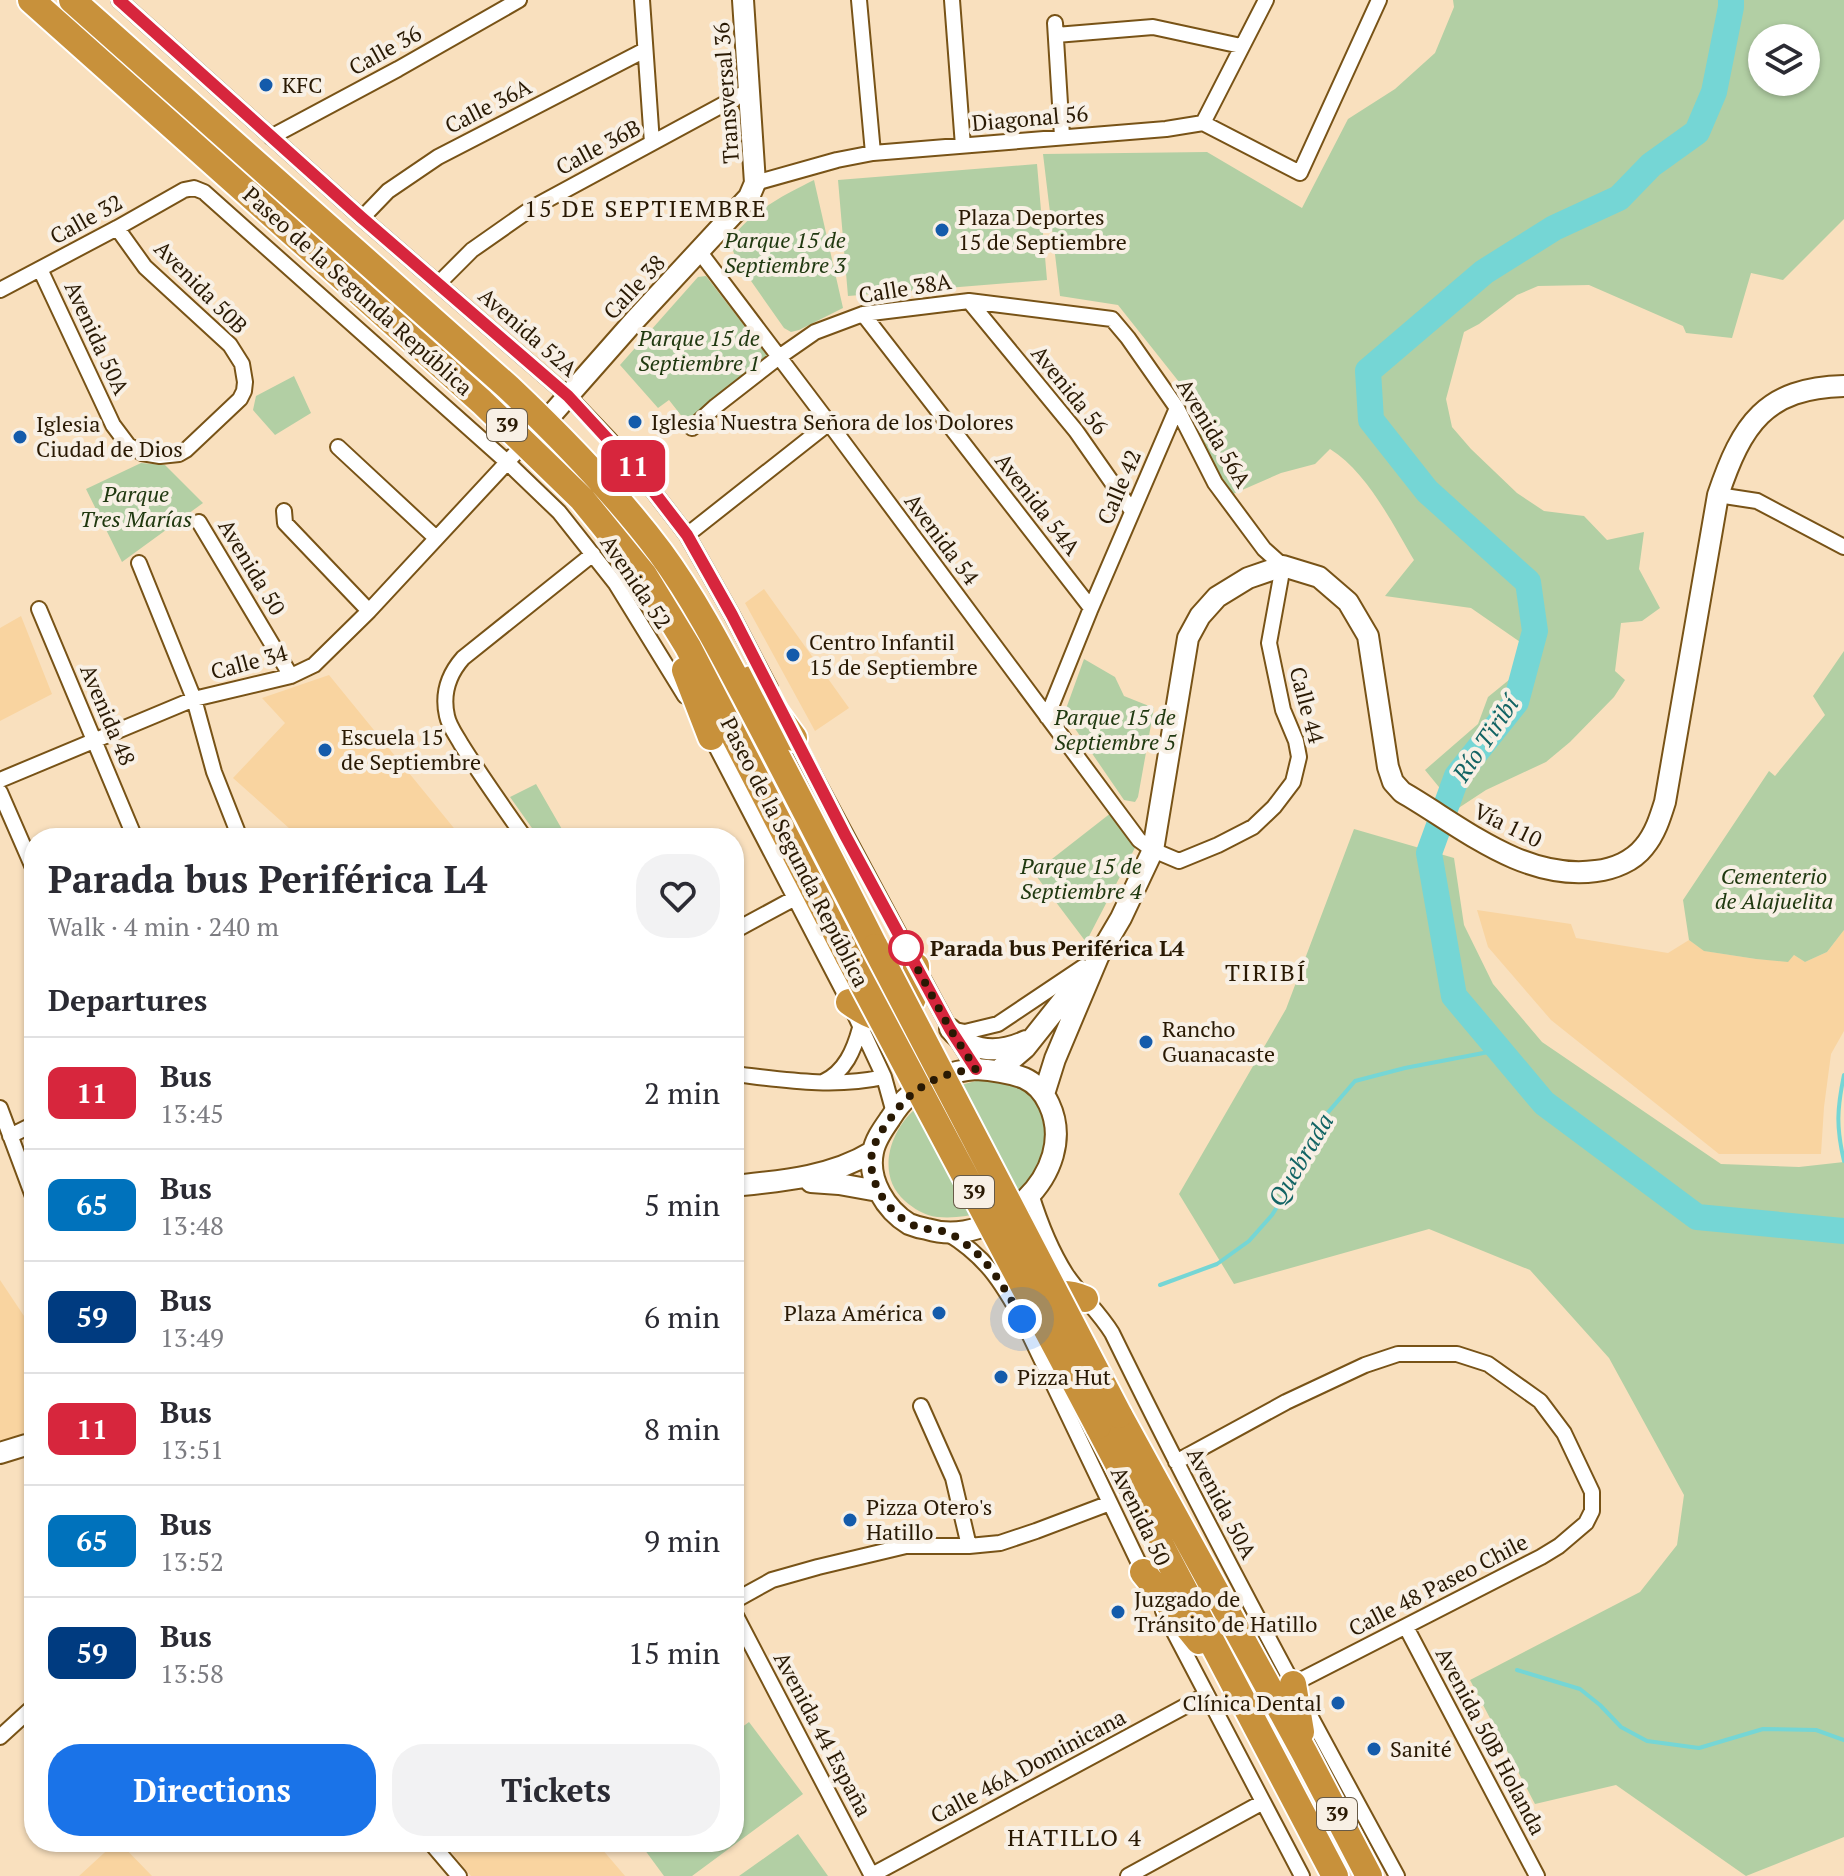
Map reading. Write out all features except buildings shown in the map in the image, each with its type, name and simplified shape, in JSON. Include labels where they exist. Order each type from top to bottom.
[{"type":"highway","name":"Paseo de la Segunda República","points":[[31,0],[482,402],[582,499],[644,575],[717,700],[849,958],[1109,1420],[1304,1752],[1369,1876]]},
{"type":"highway","name":"Paseo de la Segunda República","points":[[72,0],[545,422],[624,505],[685,588],[764,732],[875,947],[1109,1420],[1236,1687],[1335,1876]]},
{"type":"highway","points":[[644,575],[711,737]]},
{"type":"highway","points":[[685,588],[794,738]]},
{"type":"highway","points":[[849,1002],[874,1017],[888,1019],[899,1015],[910,1004],[915,992],[916,966]]},
{"type":"highway","points":[[1022,1319],[1050,1295],[1073,1294],[1085,1299]]},
{"type":"highway","points":[[1143,1572],[1236,1687]]},
{"type":"highway","points":[[1293,1684],[1304,1752]]},
{"type":"main road","name":"Transversal 36","points":[[743,0],[755,183]]},
{"type":"main road","name":"Calle 38","points":[[545,422],[749,197],[755,183]]},
{"type":"main road","name":"Vía 110","points":[[1283,566],[1319,577],[1348,602],[1368,636],[1388,767],[1393,782],[1402,792],[1482,842],[1523,861],[1568,873],[1608,870],[1627,861],[1643,848],[1652,835],[1665,802],[1718,495],[1727,467],[1751,425],[1770,406],[1809,389],[1844,386]]},
{"type":"main road","points":[[1044,1094],[1055,1059],[1098,957],[1121,918],[1153,850],[1188,638],[1200,616],[1217,597],[1248,578],[1283,566]]},
{"type":"main road","points":[[998,1071],[1025,1048],[1098,957]]},
{"type":"main road","points":[[950,1029],[973,1046],[991,1050],[1019,1045],[1041,1029]]},
{"type":"main road","points":[[962,1070],[998,1071],[1026,1079],[1044,1094],[1054,1115],[1057,1135],[1050,1163],[1031,1194],[1000,1219],[969,1231],[933,1231],[910,1224],[889,1207],[878,1191],[872,1152],[878,1137],[907,1097],[932,1080],[962,1070]]},
{"type":"main road","points":[[744,1185],[787,1180],[840,1168],[872,1152]]},
{"type":"main road","points":[[787,1180],[878,1191]]},
{"type":"main road","points":[[1,1452],[24,1446]]},
{"type":"main road","points":[[1,1452],[24,1458]]},
{"type":"street","name":"Avenida 52A","points":[[119,0],[362,218],[568,396],[640,474],[687,535],[950,1029],[976,1069]]},
{"type":"street","name":"Calle 36","points":[[271,137],[519,0]]},
{"type":"street","points":[[642,0],[652,143]]},
{"type":"street","points":[[859,0],[873,153]]},
{"type":"street","points":[[952,0],[963,146]]},
{"type":"street","points":[[1266,0],[1203,123],[1300,173],[1379,0]]},
{"type":"street","points":[[1062,136],[1056,29],[1153,27],[1241,46]]},
{"type":"street","name":"Calle 36A","points":[[362,218],[388,191],[438,157],[645,50]]},
{"type":"street","name":"Calle 36B","points":[[438,284],[472,250],[532,208],[750,90]]},
{"type":"street","name":"Diagonal 56","points":[[755,183],[873,153],[1166,129],[1203,123]]},
{"type":"street","name":"Calle 32","points":[[0,290],[184,190],[194,188]]},
{"type":"street","name":"Avenida 52","points":[[194,188],[212,199],[507,462],[559,512],[616,584],[711,737],[849,1002],[884,1077],[894,1113]]},
{"type":"street","name":"Avenida 50B","points":[[117,228],[145,267],[230,345],[242,364],[245,382],[240,399],[186,450],[166,456],[149,455]]},
{"type":"street","name":"Avenida 54","points":[[699,251],[1139,840],[1153,850]]},
{"type":"street","name":"Avenida 50A","points":[[40,269],[113,425],[128,445],[149,455]]},
{"type":"street","name":"Calle 38A","points":[[692,428],[716,406],[815,332],[863,314],[969,301],[1112,319]]},
{"type":"street","name":"Avenida 56","points":[[969,301],[1076,431],[1132,511]]},
{"type":"street","name":"Avenida 54A","points":[[863,314],[1091,608]]},
{"type":"street","name":"Avenida 56A","points":[[1112,319],[1177,408],[1215,483],[1264,549],[1283,566]]},
{"type":"street","name":"Calle 42","points":[[1047,717],[1177,408]]},
{"type":"street","points":[[687,535],[829,423]]},
{"type":"street","name":"Calle 34","points":[[0,780],[194,699],[291,676],[317,663],[525,443]]},
{"type":"street","points":[[338,447],[436,538]]},
{"type":"street","points":[[1718,495],[1757,501],[1844,547]]},
{"type":"street","points":[[284,511],[285,523],[369,611]]},
{"type":"street","name":"Avenida 50","points":[[199,522],[291,676]]},
{"type":"street","points":[[518,828],[449,724],[445,705],[448,682],[463,658],[593,554]]},
{"type":"street","points":[[139,563],[194,699],[214,772],[236,828]]},
{"type":"street","name":"Calle 44","points":[[1153,850],[1179,861],[1218,845],[1253,827],[1274,807],[1293,782],[1298,749],[1283,710],[1269,643],[1283,566]]},
{"type":"street","name":"Avenida 48","points":[[39,609],[131,828]]},
{"type":"street","points":[[0,792],[24,847]]},
{"type":"street","points":[[744,926],[795,898]]},
{"type":"street","points":[[950,1029],[965,1032],[998,1024],[1098,957]]},
{"type":"street","points":[[819,1084],[842,1069],[860,1028]]},
{"type":"street","points":[[744,1075],[819,1084],[863,1082],[884,1077]]},
{"type":"street","points":[[0,1108],[24,1173]]},
{"type":"street","points":[[10,1136],[24,1129]]},
{"type":"street","name":"Avenida 50A","points":[[1031,1194],[1052,1250],[1067,1275],[1112,1333],[1176,1462],[1397,1876]]},
{"type":"street","name":"Avenida 50","points":[[947,1232],[968,1246],[986,1264],[1022,1319],[1143,1572],[1302,1876]]},
{"type":"street","name":"Calle 48 Paseo Chile","points":[[1176,1462],[1286,1402],[1365,1365],[1398,1354],[1457,1354],[1488,1364],[1540,1401],[1564,1433],[1592,1492],[1592,1511],[1586,1523],[1559,1546],[1293,1684]]},
{"type":"street","points":[[921,1406],[953,1478],[969,1546]]},
{"type":"street","points":[[1,1452],[24,1439]]},
{"type":"street","points":[[744,1595],[772,1580],[906,1546],[1000,1543],[1110,1503]]},
{"type":"street","name":"Avenida 50B Holanda","points":[[1406,1627],[1537,1876]]},
{"type":"street","name":"Avenida 44 España","points":[[744,1631],[872,1876]]},
{"type":"street","name":"Calle 46A Dominicana","points":[[872,1876],[1206,1695]]},
{"type":"street","points":[[0,1737],[24,1715]]},
{"type":"street","points":[[1131,1875],[1263,1802]]},
{"type":"street","points":[[439,1852],[459,1876]]},
{"type":"shaded area","name":"Centro Infantil 15 de Septiembre","points":[[764,589],[849,708],[815,731],[745,603]]},
{"type":"shaded area","points":[[21,616],[52,694],[0,721],[0,628]]},
{"type":"shaded area","name":"Escuela 15 de Septiembre","points":[[329,675],[454,828],[289,828],[233,778],[285,723],[262,698]]},
{"type":"shaded area","points":[[1477,910],[1571,924],[1576,938],[1668,953],[1689,940],[1705,951],[1788,961],[1794,955],[1805,962],[1827,952],[1844,930],[1844,1031],[1831,1054],[1821,1154],[1719,1154],[1551,1020],[1488,947]]},
{"type":"shaded area","points":[[0,1280],[24,1316],[24,1433],[0,1441]]},
{"type":"shaded area","points":[[105,1852],[129,1852],[152,1876],[79,1876]]},
{"type":"shaded area","points":[[605,1852],[625,1876],[471,1876],[453,1854]]},
{"type":"green space","points":[[1453,0],[1844,0],[1844,219],[1783,280],[1751,273],[1732,338],[1686,333],[1683,326],[1589,285],[1538,286],[1517,295],[1464,332],[1446,399],[1452,427],[1517,493],[1544,511],[1584,516],[1607,540],[1644,532],[1639,569],[1660,608],[1642,621],[1621,623],[1615,671],[1625,680],[1614,697],[1570,742],[1546,762],[1486,790],[1457,809],[1425,770],[1478,724],[1488,697],[1515,675],[1523,644],[1471,608],[1385,596],[1414,560],[1367,484],[1330,449],[1315,464],[1281,473],[1233,494],[1200,445],[1187,392],[1118,305],[1060,296],[1043,154],[1207,152],[1302,208],[1348,119],[1395,89],[1435,53],[1454,7]]},
{"type":"green space","name":"Plaza Deportes 15 de Septiembre","points":[[1037,164],[1047,280],[848,296],[838,180]]},
{"type":"green space","name":"Parque 15 de Septiembre 3","points":[[814,180],[843,308],[791,332],[784,328],[737,261],[730,243],[755,214]]},
{"type":"green space","name":"Parque 15 de Septiembre 1","points":[[706,276],[770,359],[687,423],[669,400],[658,408],[620,365],[698,277]]},
{"type":"green space","points":[[294,376],[311,413],[275,435],[253,410],[256,396]]},
{"type":"green space","name":"Parque Tres Marías","points":[[141,463],[165,465],[203,503],[122,562],[86,489]]},
{"type":"green space","name":"Cementerio de Alajuelita","points":[[1844,651],[1844,930],[1827,952],[1805,962],[1794,955],[1788,962],[1704,951],[1689,940],[1683,900],[1769,771],[1775,776],[1825,715],[1813,696]]},
{"type":"green space","name":"Parque 15 de Septiembre 5","points":[[1084,659],[1115,677],[1124,696],[1154,708],[1135,802],[1124,800],[1065,714]]},
{"type":"green space","points":[[536,784],[561,828],[532,828],[510,797]]},
{"type":"green space","name":"Parque 15 de Septiembre 4","points":[[1116,809],[1139,840],[1086,942],[1034,873]]},
{"type":"green space","points":[[1354,829],[1454,858],[1464,925],[1493,984],[1542,1042],[1721,1164],[1799,1167],[1844,1162],[1844,1837],[1746,1876],[1616,1785],[1535,1804],[1470,1680],[1640,1592],[1677,1545],[1684,1495],[1609,1358],[1530,1270],[1429,1229],[1234,1284],[1179,1194],[1286,1009]]},
{"type":"green space","points":[[976,1081],[1012,1084],[1028,1093],[1047,1124],[1043,1153],[1028,1183],[1002,1204],[970,1215],[928,1215],[905,1201],[896,1191],[889,1167],[893,1142],[906,1119],[921,1104]]},
{"type":"green space","points":[[749,1722],[803,1794],[744,1838],[744,1726]]},
{"type":"green space","points":[[798,1834],[828,1876],[739,1876]]},
{"type":"green space","points":[[646,1852],[724,1852],[692,1876],[664,1876]]},
{"type":"waterway","name":"Río Tiribí","points":[[1731,0],[1714,92],[1697,132],[1651,165],[1619,198],[1554,228],[1484,272],[1368,371],[1371,420],[1427,491],[1528,582],[1535,631],[1516,702],[1457,776],[1429,853],[1454,996],[1544,1103],[1697,1217],[1844,1231]]},
{"type":"waterway","name":"Quebrada","points":[[1160,1285],[1217,1264],[1249,1241],[1272,1215],[1302,1167],[1324,1117],[1355,1081],[1499,1050]]},
{"type":"waterway","points":[[1844,1075],[1838,1118],[1844,1161]]},
{"type":"waterway","name":"Quebrada","points":[[1517,1670],[1580,1689],[1621,1727],[1647,1741],[1699,1748],[1763,1729],[1816,1730],[1844,1740]]},
{"type":"bus line","name":"11","points":[[119,0],[362,218],[568,396],[640,474],[687,535],[732,615],[845,835],[950,1029],[976,1069]]},
{"type":"place","name":"KFC","points":[[266,85]]},
{"type":"place","name":"Plaza Deportes 15 de Septiembre","points":[[942,230]]},
{"type":"place","name":"Iglesia Nuestra Señora de los Dolores","points":[[635,422]]},
{"type":"place","name":"Iglesia Ciudad de Dios","points":[[20,437]]},
{"type":"place","name":"Centro Infantil 15 de Septiembre","points":[[793,655]]},
{"type":"place","name":"Escuela 15 de Septiembre","points":[[325,750]]},
{"type":"place","name":"Parada bus Periférica L4","points":[[906,948]]},
{"type":"place","name":"Rancho Guanacaste","points":[[1146,1042]]},
{"type":"place","name":"Plaza América","points":[[939,1313]]},
{"type":"place","name":"Pizza Hut","points":[[1001,1377]]},
{"type":"place","name":"Pizza Otero's Hatillo","points":[[850,1520]]},
{"type":"place","name":"Juzgado de Tránsito de Hatillo","points":[[1118,1612]]},
{"type":"place","name":"Clínica Dental","points":[[1338,1703]]},
{"type":"place","name":"Sanité","points":[[1374,1749]]},
{"type":"district","name":"15 DE SEPTIEMBRE","points":[[646,209]]},
{"type":"district","name":"TIRIBÍ","points":[[1266,973]]},
{"type":"district","name":"HATILLO 4","points":[[1075,1838]]},
{"type":"route","points":[[906,948],[902,940],[950,1029],[976,1069],[962,1070],[932,1080],[907,1097],[894,1113],[872,1152],[878,1191],[889,1207],[910,1224],[947,1232],[968,1246],[1003,1286],[1022,1319]]}]
